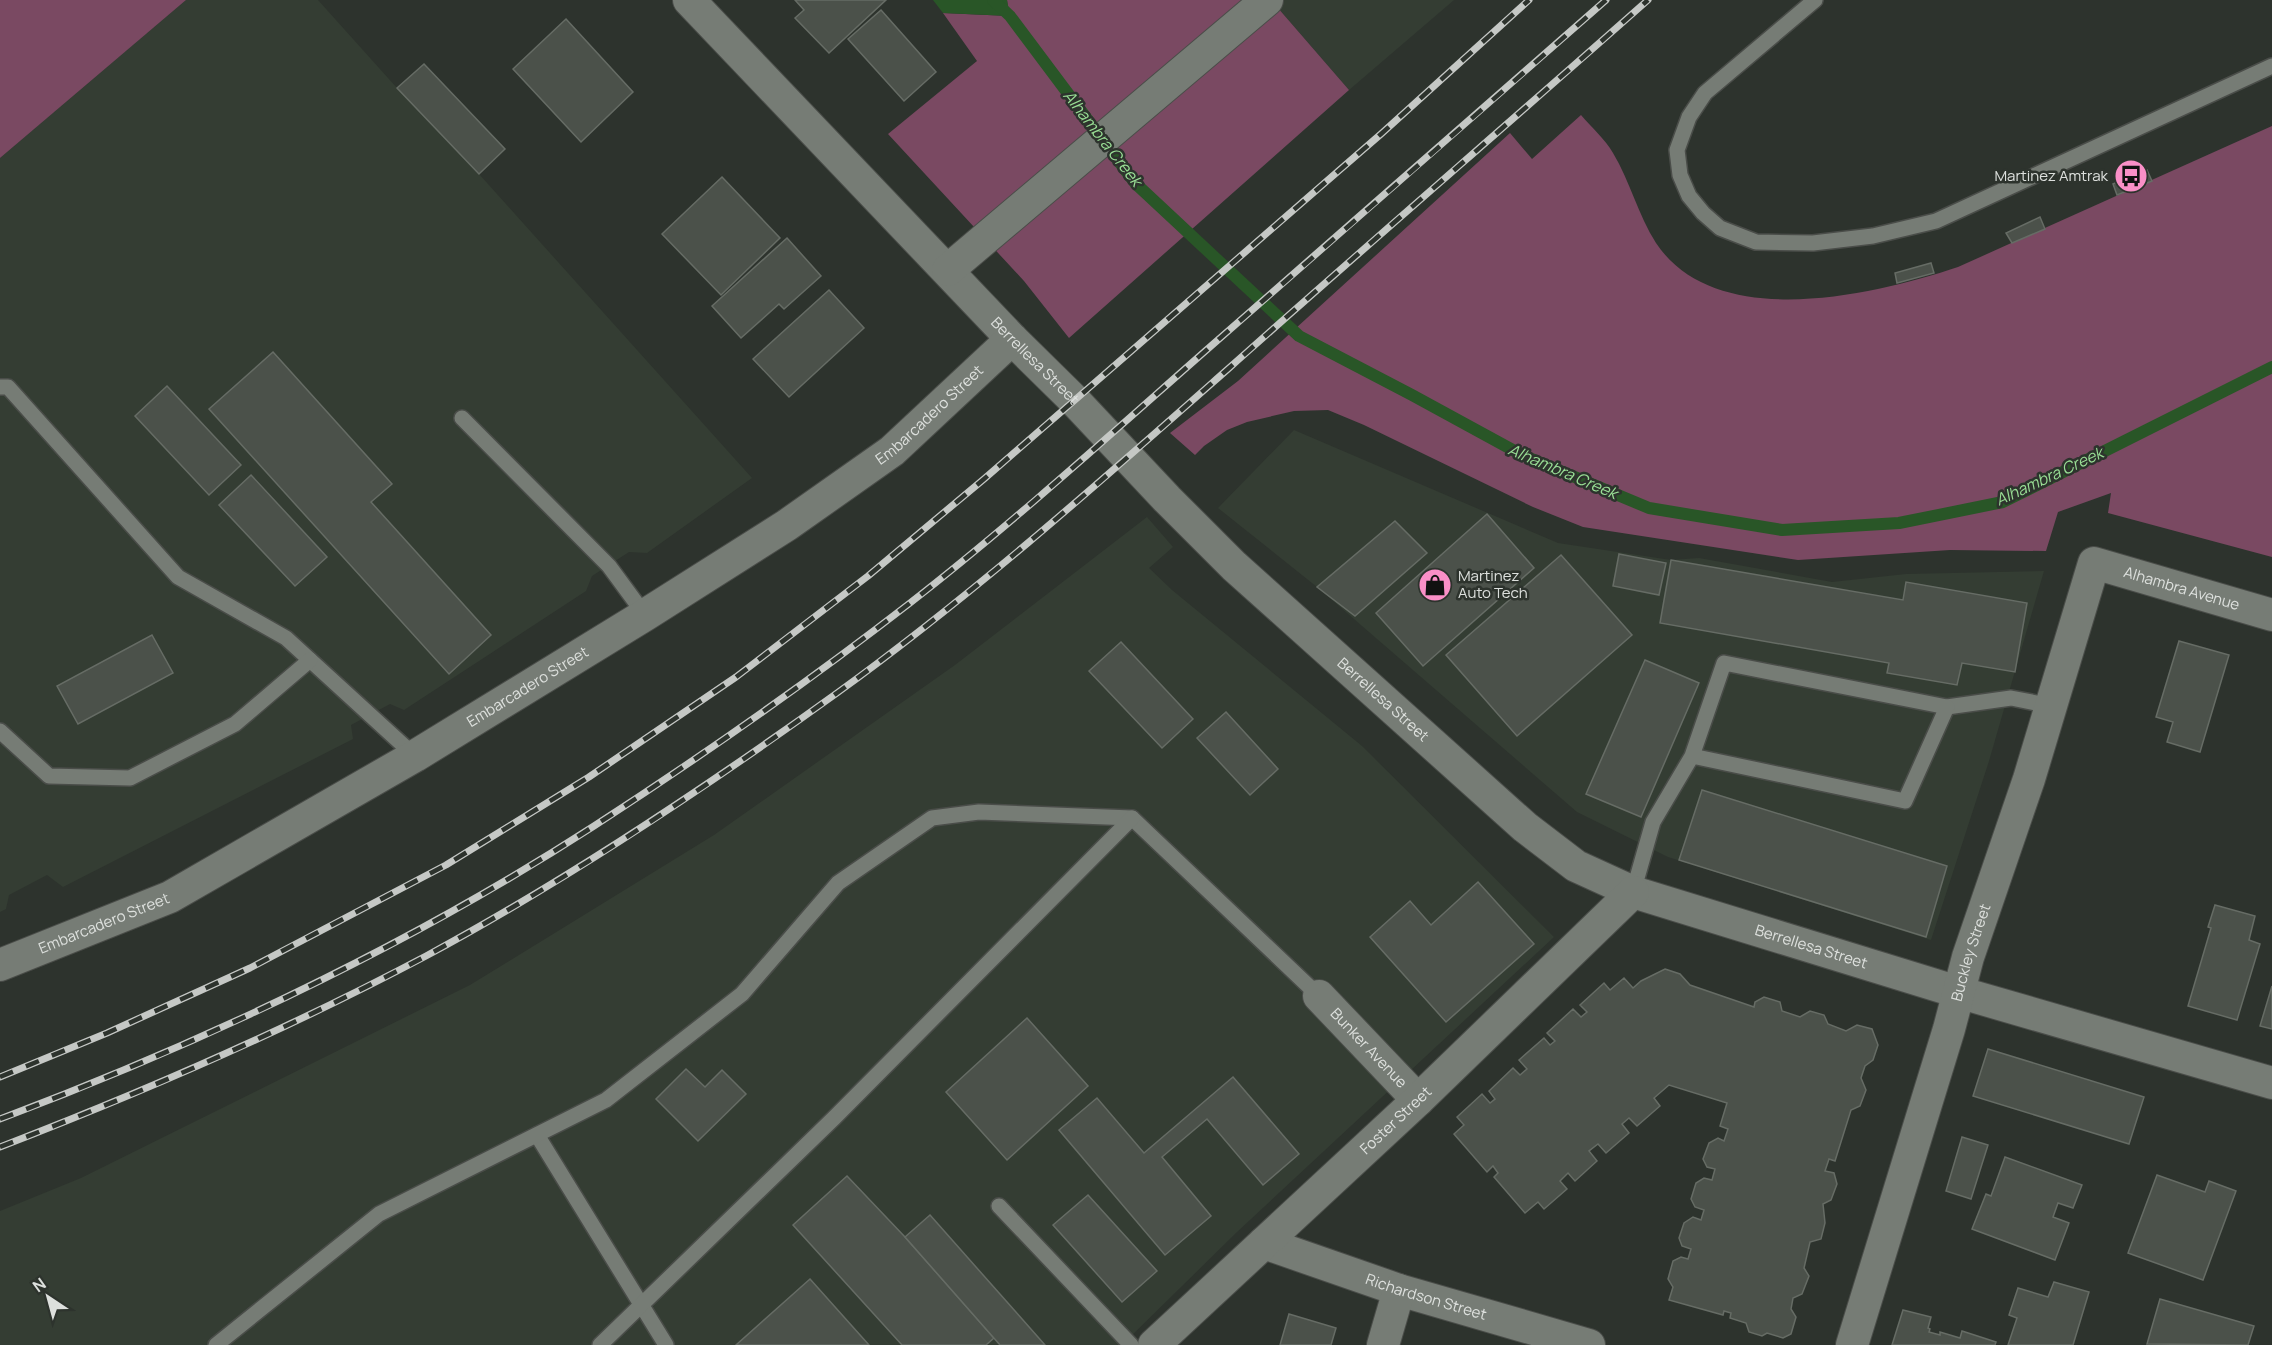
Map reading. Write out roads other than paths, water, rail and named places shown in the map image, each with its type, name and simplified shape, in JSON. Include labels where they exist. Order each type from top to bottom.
[{"type":"street","name":"Berrellesa Street","points":[[689,0],[1012,339],[1234,566],[1486,793],[1525,827],[1576,866],[1633,892],[1958,992],[2272,1083]]},
{"type":"street","points":[[948,270],[1267,0]]},
{"type":"street","name":"Embarcadero Street","points":[[0,965],[170,897],[415,756],[645,615],[787,525],[892,451],[1012,339]]},
{"type":"street","name":"Alhambra Avenue","points":[[2094,563],[2272,615]]},
{"type":"street","name":"Buckley Street","points":[[1852,1345],[1949,1029],[1958,992],[2052,706],[2094,563]]},
{"type":"street","name":"Foster Street","points":[[1154,1345],[1418,1100],[1633,892]]},
{"type":"street","name":"Bunker Avenue","points":[[1319,996],[1418,1100]]},
{"type":"street","name":"Richardson Street","points":[[1264,1243],[1399,1290],[1589,1345]]},
{"type":"street","points":[[1383,1345],[1399,1290]]},
{"type":"lane","points":[[1815,0],[1705,93],[1689,117],[1677,150],[1680,175],[1689,196],[1703,213],[1720,228],[1756,242],[1813,243],[1863,238],[1936,220],[2272,66]]},
{"type":"lane","points":[[0,387],[8,387],[178,577],[286,638],[415,756]]},
{"type":"lane","points":[[462,418],[609,566],[645,615]]},
{"type":"lane","points":[[0,731],[49,776],[130,778],[235,724],[310,660]]},
{"type":"lane","points":[[1633,892],[1653,822],[1692,756],[1724,663],[1947,707],[2006,698],[2052,706]]},
{"type":"lane","points":[[1692,756],[1905,801],[1947,707]]},
{"type":"lane","points":[[216,1345],[379,1214],[606,1100],[742,994],[837,883],[932,818],[979,813],[1132,818],[1319,996]]},
{"type":"lane","points":[[600,1345],[834,1118],[1132,818]]},
{"type":"lane","points":[[537,1135],[666,1345]]},
{"type":"lane","points":[[999,1206],[1131,1345]]},
{"type":"waterway","name":"Alhambra Creek","points":[[993,0],[1010,16],[1135,183],[1299,336],[1522,455],[1649,508],[1782,530],[1899,523],[2003,502],[2272,367]]},
{"type":"railway","points":[[0,1077],[107,1033],[250,968],[446,865],[589,777],[736,677],[868,576],[984,479],[1381,134],[1529,0]]},
{"type":"railway","points":[[0,1119],[230,1024],[379,951],[524,870],[715,746],[910,603],[1025,509],[1606,0]]},
{"type":"railway","points":[[0,1147],[216,1058],[322,1009],[426,956],[584,864],[737,763],[888,655],[1036,536],[1648,0]]},
{"type":"place","name":"Martinez Amtrak","points":[[2131,176]]},
{"type":"place","name":"Martinez Auto Tech","points":[[1435,585]]}]
